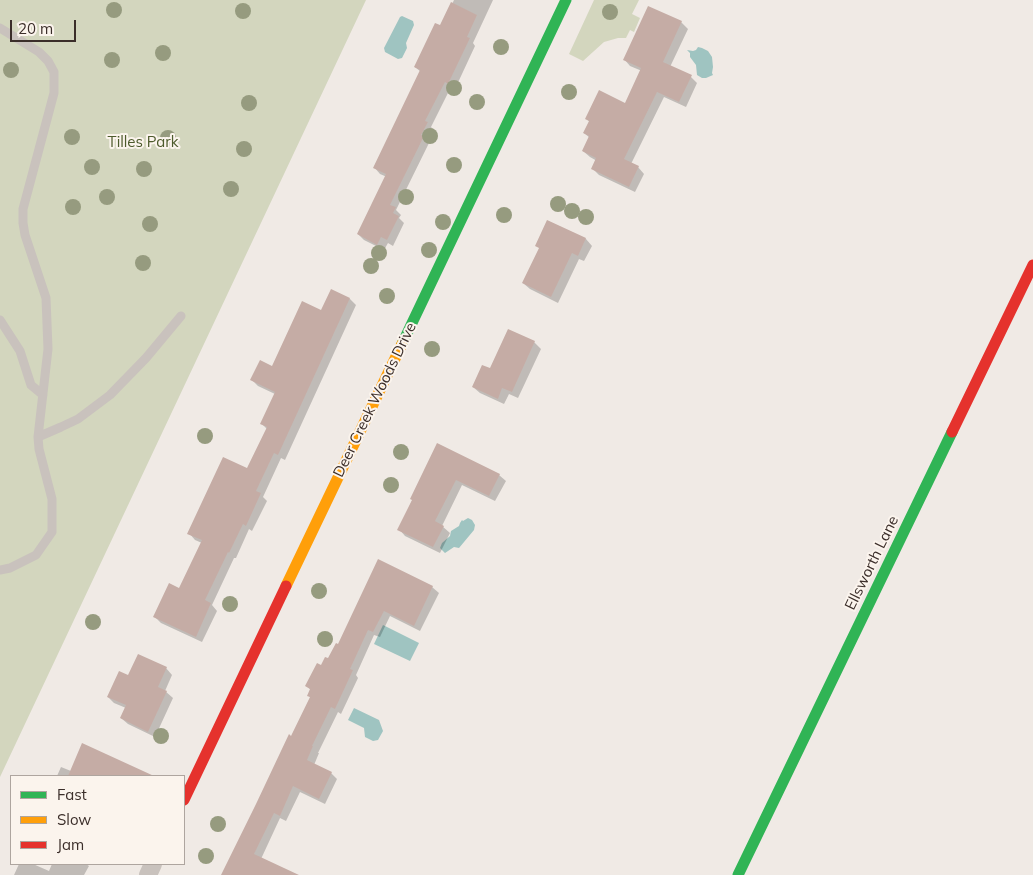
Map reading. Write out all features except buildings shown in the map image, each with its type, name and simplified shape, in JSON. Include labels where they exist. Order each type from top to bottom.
[{"type":"street","name":"Deer Creek Woods Drive","points":[[185,798],[566,0]]},
{"type":"street","name":"Ellsworth Lane","points":[[738,875],[1033,265]]},
{"type":"lane","points":[[0,28],[39,52],[48,61],[54,72],[54,93],[23,209],[25,235],[46,298],[48,349],[38,436],[39,449],[52,499],[52,532],[36,555],[10,568],[0,570]]},
{"type":"lane","points":[[38,436],[78,418],[110,394],[146,358],[181,316]]},
{"type":"lane","points":[[0,320],[20,351],[31,385],[43,394]]},
{"type":"green space","name":"Tilles Park","points":[[0,0],[366,0],[0,777]]},
{"type":"green space","points":[[594,0],[639,0],[632,14],[640,18],[634,32],[630,30],[626,38],[604,42],[583,61],[569,54]]},
{"type":"water","points":[[402,16],[413,21],[414,25],[406,43],[407,48],[402,58],[398,59],[385,52],[384,48]]},
{"type":"water","points":[[698,47],[708,51],[712,57],[713,75],[706,78],[697,75],[696,65],[687,50],[693,51]]},
{"type":"water","points":[[468,518],[475,525],[474,530],[459,548],[454,547],[445,553],[440,548],[442,543],[450,536],[451,531],[459,526],[462,520]]},
{"type":"water","points":[[383,625],[419,643],[410,661],[374,644]]},
{"type":"water","points":[[354,708],[379,720],[383,731],[378,740],[373,741],[365,737],[364,728],[348,720]]},
{"type":"traffic: fast","points":[[402,344],[566,0]]},
{"type":"traffic: fast","points":[[738,875],[952,432]]},
{"type":"traffic: slow","points":[[286,586],[402,344]]},
{"type":"traffic: jam","points":[[952,432],[1033,265]]},
{"type":"traffic: jam","points":[[185,798],[286,586]]}]
